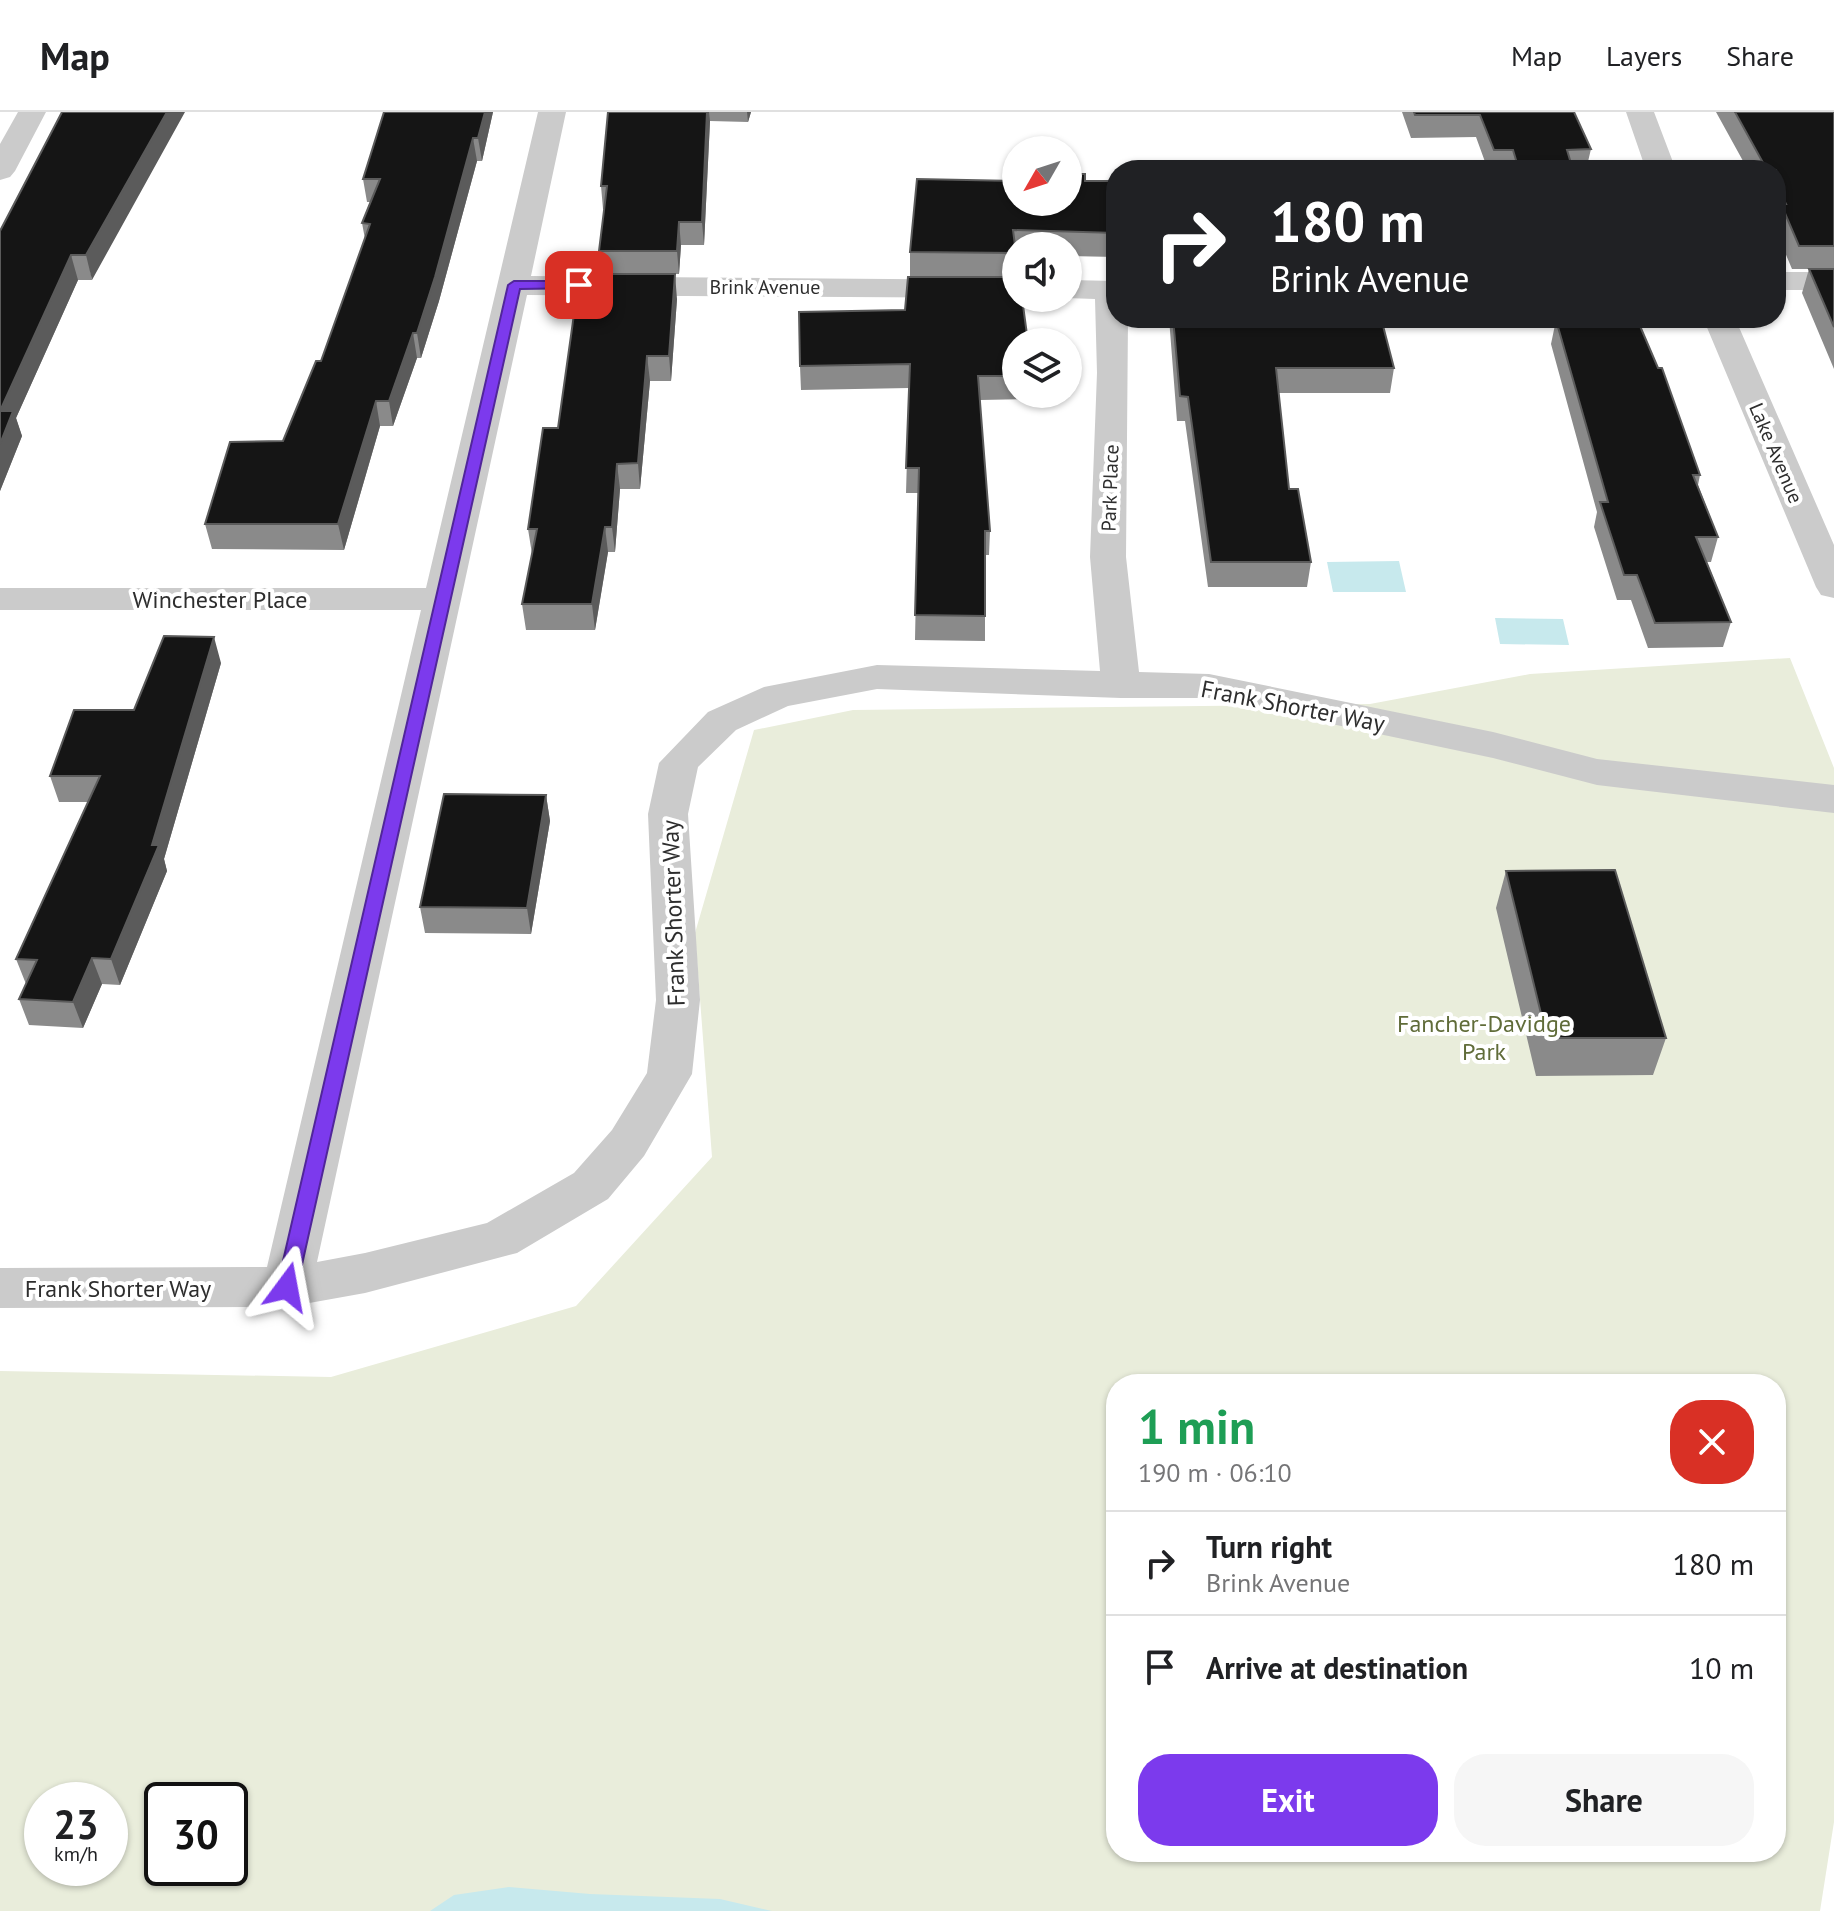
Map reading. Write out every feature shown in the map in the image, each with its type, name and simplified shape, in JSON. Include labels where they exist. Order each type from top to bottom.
[{"type":"street","points":[[0,171],[32,112]]},
{"type":"street","points":[[287,1287],[552,112]]},
{"type":"street","points":[[1640,112],[1657,160]]},
{"type":"street","points":[[1786,281],[1834,281]]},
{"type":"street","name":"Brink Avenue","points":[[514,285],[1002,289]]},
{"type":"street","points":[[1082,289],[1106,290]]},
{"type":"street","name":"Park Place","points":[[1113,328],[1108,557],[1121,686]]},
{"type":"street","name":"Lake Avenue","points":[[1723,328],[1834,587]]},
{"type":"street","name":"Winchester Place","points":[[0,599],[441,599]]},
{"type":"street","name":"Frank Shorter Way","points":[[0,1288],[287,1287],[365,1273],[500,1239],[591,1186],[628,1143],[669,1074],[678,1000],[668,814],[679,763],[722,721],[778,696],[877,677],[1209,686],[1493,745],[1597,772],[1834,799]]},
{"type":"green space","name":"Fancher-Davidge Park","points":[[1790,658],[1834,768],[1834,1822],[1820,1911],[0,1911],[0,1371],[331,1377],[576,1306],[712,1157],[695,933],[754,730],[853,710],[1370,704],[1530,674]]},
{"type":"water","points":[[1399,561],[1406,592],[1333,592],[1327,562]]},
{"type":"water","points":[[1495,618],[1563,619],[1569,645],[1500,644]]},
{"type":"water","points":[[509,1887],[720,1899],[772,1911],[430,1911],[454,1895]]},
{"type":"building","points":[[62,112],[167,112],[86,255],[71,255],[0,411],[0,231]]},
{"type":"building","points":[[384,112],[485,112],[478,138],[473,138],[417,333],[413,333],[389,401],[376,401],[338,524],[205,524],[230,442],[283,441],[316,361],[321,361],[370,224],[362,223],[380,179],[363,179]]},
{"type":"building","points":[[608,112],[707,112],[702,222],[679,222],[677,251],[599,251],[607,186],[601,186]]},
{"type":"building","points":[[1414,112],[1574,112],[1591,149],[1567,150],[1570,160],[1516,160],[1513,150],[1494,150],[1480,115],[1415,115]]},
{"type":"building","points":[[1735,112],[1834,112],[1834,246],[1799,246],[1786,216],[1786,160],[1761,160]]},
{"type":"building","points":[[1082,174],[1085,174],[1085,181],[1106,181],[1106,233],[1013,230],[1002,232],[1002,253],[910,252],[917,179],[1002,181],[1002,216],[1082,216]]},
{"type":"building","points":[[1809,269],[1834,269],[1834,327]]},
{"type":"building","points":[[596,274],[675,274],[669,356],[647,356],[638,463],[617,464],[612,527],[605,527],[592,604],[522,604],[537,529],[528,529],[543,428],[558,428],[576,300],[593,300]]},
{"type":"building","points":[[908,277],[1002,277],[1002,312],[1024,312],[1026,328],[1002,328],[1002,376],[978,376],[990,531],[985,531],[985,616],[915,615],[919,468],[906,468],[910,364],[800,366],[799,312],[905,310]]},
{"type":"building","points":[[1174,328],[1384,328],[1394,368],[1276,368],[1289,489],[1298,489],[1311,562],[1211,562],[1188,397],[1180,396]]},
{"type":"building","points":[[1558,328],[1641,328],[1658,368],[1662,368],[1700,475],[1693,475],[1718,537],[1696,537],[1731,622],[1655,623],[1637,575],[1624,575],[1600,502],[1608,502]]},
{"type":"building","points":[[0,411],[13,411],[0,444]]},
{"type":"building","points":[[164,636],[214,637],[152,845],[159,845],[111,959],[92,958],[73,1002],[19,999],[37,960],[16,959],[100,776],[50,776],[74,710],[134,710]]},
{"type":"building","points":[[444,794],[546,795],[527,908],[420,907]]},
{"type":"building","points":[[1615,870],[1666,1038],[1547,1038],[1506,871]]},
{"type":"route","points":[[287,1287],[514,285],[579,285]]}]
